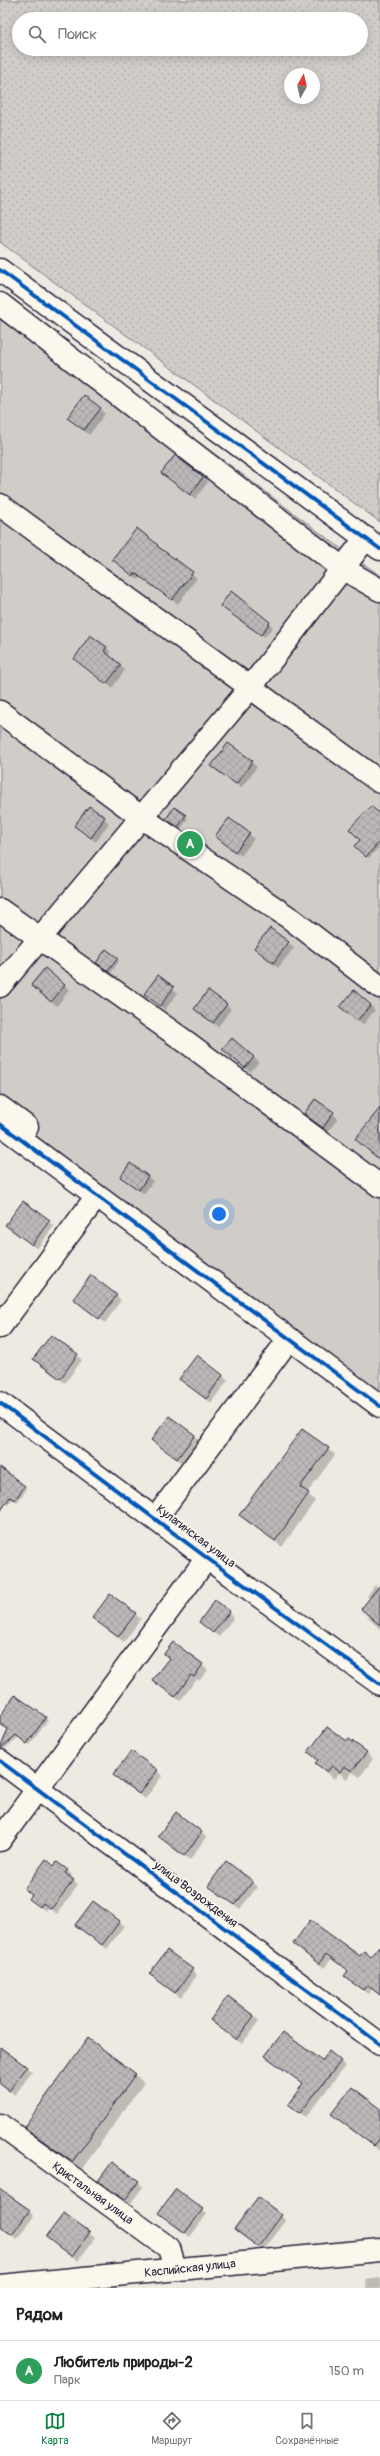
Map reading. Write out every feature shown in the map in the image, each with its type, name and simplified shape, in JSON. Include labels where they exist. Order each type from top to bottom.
[{"type":"street","points":[[0,270],[373,543],[342,568],[250,688],[40,936],[0,986]]},
{"type":"street","points":[[0,304],[342,568],[380,590]]},
{"type":"street","points":[[0,505],[380,782]]},
{"type":"street","points":[[0,712],[141,817],[291,919],[380,987]]},
{"type":"street","points":[[0,910],[40,936],[380,1186]]},
{"type":"street","points":[[0,1107],[380,1388]]},
{"type":"street","points":[[0,1124],[380,1406]]},
{"type":"street","points":[[0,1327],[97,1196]]},
{"type":"street","points":[[156,1518],[289,1339]]},
{"type":"street","name":"Кулагинская улица","points":[[0,1403],[156,1518],[207,1558],[380,1684]]},
{"type":"street","points":[[0,1840],[207,1558]]},
{"type":"street","name":"улица Возрождения","points":[[0,1761],[380,2044]]},
{"type":"street","name":"Кристальная улица","points":[[0,2125],[169,2248],[175,2268]]},
{"type":"street","name":"Каспийская улица","points":[[0,2286],[127,2281],[175,2268],[380,2250]]},
{"type":"shaded area","points":[[0,0],[380,0],[380,522],[0,242]]},
{"type":"shaded area","points":[[0,293],[351,556],[380,575],[380,1396],[0,1114]]},
{"type":"building","points":[[84,395],[101,408],[84,430],[67,418]]},
{"type":"building","points":[[175,455],[203,477],[190,495],[161,473]]},
{"type":"building","points":[[137,528],[158,545],[157,546],[193,572],[172,600],[135,573],[133,576],[112,559]]},
{"type":"building","points":[[231,591],[270,622],[261,635],[220,606]]},
{"type":"building","points":[[90,635],[107,647],[104,651],[121,665],[106,684],[74,659]]},
{"type":"building","points":[[228,743],[253,761],[236,784],[211,766]]},
{"type":"building","points":[[89,806],[105,817],[91,838],[74,826]]},
{"type":"building","points":[[371,806],[380,814],[380,841],[366,857],[354,846],[360,840],[349,829]]},
{"type":"building","points":[[174,807],[186,815],[178,827],[166,819]]},
{"type":"building","points":[[229,818],[250,833],[235,852],[215,836]]},
{"type":"building","points":[[270,928],[289,942],[273,963],[254,948]]},
{"type":"building","points":[[106,949],[118,958],[108,971],[96,963]]},
{"type":"building","points":[[45,968],[65,985],[51,1002],[31,985]]},
{"type":"building","points":[[158,975],[174,987],[160,1006],[144,994]]},
{"type":"building","points":[[208,990],[227,1004],[213,1023],[194,1009]]},
{"type":"building","points":[[354,990],[371,1005],[357,1021],[340,1007]]},
{"type":"building","points":[[232,1038],[254,1057],[245,1068],[222,1049]]},
{"type":"building","points":[[315,1099],[334,1112],[323,1128],[304,1114]]},
{"type":"building","points":[[380,1108],[380,1160],[355,1139]]},
{"type":"building","points":[[130,1163],[148,1176],[139,1190],[120,1177]]},
{"type":"building","points":[[23,1201],[50,1220],[32,1245],[5,1225]]},
{"type":"building","points":[[91,1275],[117,1295],[99,1319],[73,1299]]},
{"type":"building","points":[[51,1335],[78,1354],[60,1379],[33,1359]]},
{"type":"building","points":[[197,1355],[223,1375],[206,1399],[179,1379]]},
{"type":"building","points":[[169,1416],[195,1435],[177,1459],[151,1440]]},
{"type":"building","points":[[302,1429],[329,1448],[300,1487],[309,1493],[275,1541],[239,1515]]},
{"type":"building","points":[[0,1467],[25,1486],[15,1500],[10,1497],[0,1512]]},
{"type":"building","points":[[380,1585],[380,1625],[361,1609]]},
{"type":"building","points":[[110,1594],[136,1613],[118,1637],[92,1618]]},
{"type":"building","points":[[215,1600],[230,1611],[213,1633],[199,1622]]},
{"type":"building","points":[[173,1642],[203,1664],[194,1677],[191,1675],[175,1697],[152,1680],[169,1658],[164,1654]]},
{"type":"building","points":[[15,1695],[46,1717],[27,1744],[16,1735],[0,1749],[8,1729],[0,1724],[0,1716]]},
{"type":"building","points":[[327,1727],[347,1741],[349,1739],[367,1752],[352,1771],[344,1766],[340,1772],[332,1766],[327,1772],[315,1763],[318,1760],[308,1752]]},
{"type":"building","points":[[131,1751],[158,1770],[139,1794],[113,1775]]},
{"type":"building","points":[[176,1812],[202,1832],[184,1856],[158,1836]]},
{"type":"building","points":[[46,1859],[54,1866],[57,1862],[68,1870],[65,1873],[74,1880],[51,1909],[43,1903],[40,1907],[29,1899],[32,1895],[24,1889]]},
{"type":"building","points":[[226,1861],[253,1881],[235,1905],[208,1886]]},
{"type":"building","points":[[93,1901],[120,1921],[102,1945],[75,1925]]},
{"type":"building","points":[[310,1920],[360,1956],[364,1951],[371,1957],[380,1946],[380,1995],[367,1985],[363,1990],[354,1984],[344,1976],[348,1971],[326,1954],[319,1964],[293,1944]]},
{"type":"building","points":[[167,1950],[193,1969],[175,1993],[149,1974]]},
{"type":"building","points":[[228,1996],[254,2016],[236,2040],[210,2020]]},
{"type":"building","points":[[283,2032],[322,2061],[329,2051],[341,2061],[300,2113],[288,2104],[303,2084],[265,2056]]},
{"type":"building","points":[[88,2038],[136,2074],[72,2162],[24,2127]]},
{"type":"building","points":[[0,2047],[27,2067],[9,2091],[0,2084]]},
{"type":"building","points":[[352,2087],[380,2108],[380,2138],[374,2146],[331,2114]]},
{"type":"building","points":[[112,2162],[139,2181],[125,2200],[98,2181]]},
{"type":"building","points":[[0,2189],[30,2210],[12,2235],[0,2226]]},
{"type":"building","points":[[176,2189],[203,2209],[185,2233],[158,2213]]},
{"type":"building","points":[[258,2197],[282,2215],[258,2247],[234,2229]]},
{"type":"building","points":[[64,2213],[90,2232],[72,2257],[46,2237]]},
{"type":"cycle path","points":[[0,270],[380,549]]},
{"type":"cycle path","points":[[0,1124],[380,1406]]},
{"type":"cycle path","points":[[0,1403],[207,1558],[380,1684]]},
{"type":"cycle path","points":[[0,1761],[380,2044]]},
{"type":"place","name":"Любитель природы-2","points":[[190,844]]}]
